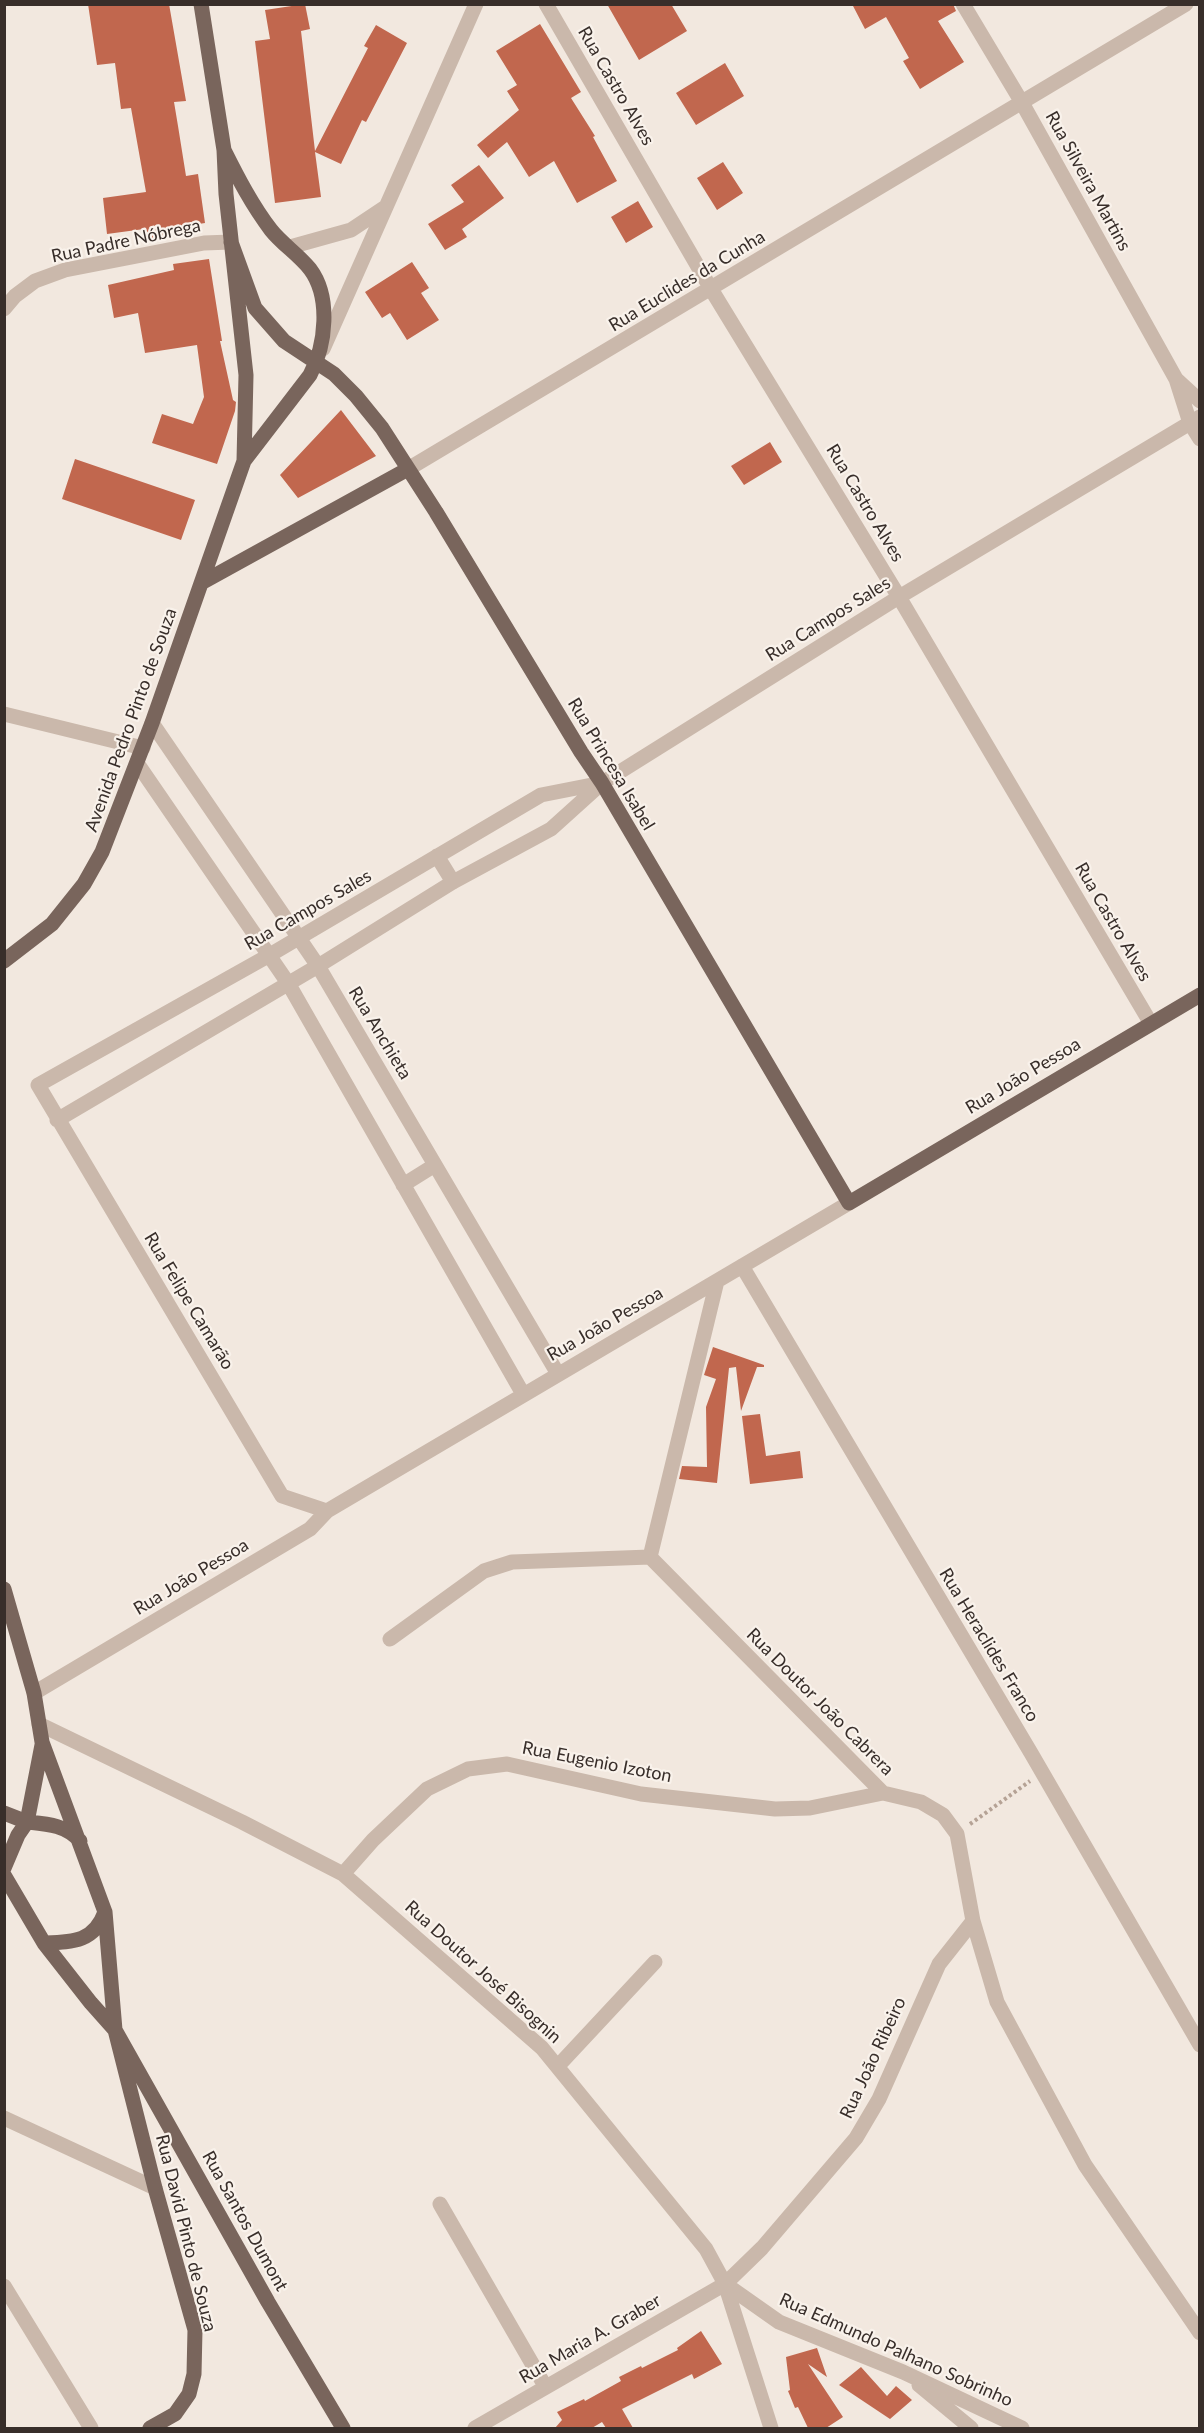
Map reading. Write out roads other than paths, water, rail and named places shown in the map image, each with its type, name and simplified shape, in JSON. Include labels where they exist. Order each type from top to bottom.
[{"type":"main road","name":"Avenida Pedro Pinto de Souza","points":[[4,961],[52,924],[84,884],[102,852],[152,723],[244,461],[246,375],[231,242],[224,150],[201,4]]},
{"type":"main road","name":"Avenida Pedro Pinto de Souza","points":[[224,150],[262,219],[275,236],[290,247],[311,270],[321,290],[324,320],[317,362],[310,375],[244,461]]},
{"type":"main road","name":"Rua Princesa Isabel","points":[[231,242],[255,308],[284,341],[333,374],[356,396],[382,428],[602,783],[849,1203]]},
{"type":"main road","name":"Rua Euclides da Cunha","points":[[203,582],[408,469]]},
{"type":"main road","name":"Rua João Pessoa","points":[[849,1203],[1200,995]]},
{"type":"main road","points":[[4,1589],[34,1693],[42,1742],[80,1841]]},
{"type":"main road","points":[[4,1868],[18,1835],[27,1822],[42,1742]]},
{"type":"main road","points":[[4,1813],[27,1822],[54,1825],[73,1833],[80,1841]]},
{"type":"main road","name":"Rua Santos Dumont","points":[[80,1841],[105,1912],[115,2030]]},
{"type":"main road","name":"Rua Santos Dumont","points":[[4,1875],[44,1942],[115,2030],[268,2301],[343,2428]]},
{"type":"main road","points":[[44,1942],[68,1942],[88,1936],[100,1925],[105,1912]]},
{"type":"main road","name":"Rua David Pinto de Souza","points":[[115,2030],[155,2188],[195,2330],[194,2374],[189,2394],[175,2414],[150,2428]]},
{"type":"street","points":[[317,362],[476,4]]},
{"type":"street","name":"Rua Castro Alves","points":[[546,4],[711,289],[899,597],[1150,1023]]},
{"type":"street","name":"Rua Silveira Martins","points":[[963,4],[1021,102],[1176,379],[1195,420],[1200,439]]},
{"type":"street","name":"Rua Euclides da Cunha","points":[[408,469],[1186,4]]},
{"type":"street","points":[[290,247],[351,230],[384,208]]},
{"type":"street","name":"Rua Padre Nóbrega","points":[[4,309],[15,296],[35,280],[65,270],[204,243],[231,242]]},
{"type":"street","name":"Rua Silveira Martins","points":[[1176,379],[1200,401]]},
{"type":"street","name":"Rua Campos Sales","points":[[57,1120],[318,966],[453,882],[551,829],[602,783],[899,597],[1195,420]]},
{"type":"street","points":[[4,714],[142,748]]},
{"type":"street","name":"Rua Anchieta","points":[[152,723],[318,966],[558,1374]]},
{"type":"street","points":[[137,763],[288,983],[523,1394]]},
{"type":"street","name":"Rua Campos Sales","points":[[38,1085],[299,939],[541,795],[602,783]]},
{"type":"street","points":[[437,856],[453,882]]},
{"type":"street","name":"Rua Felipe Camarão","points":[[38,1085],[282,1496],[327,1510]]},
{"type":"street","points":[[404,1185],[435,1165]]},
{"type":"street","name":"Rua João Pessoa","points":[[34,1693],[310,1528],[327,1510],[849,1203]]},
{"type":"street","name":"Rua Heraclides Franco","points":[[742,1266],[1042,1772],[1200,2044]]},
{"type":"street","points":[[390,1640],[484,1571],[512,1562],[650,1557],[717,1281]]},
{"type":"street","name":"Rua Doutor João Cabrera","points":[[650,1557],[883,1793],[921,1802],[943,1815],[957,1834],[973,1921]]},
{"type":"street","name":"Rua Doutor José Bisognin","points":[[39,1724],[242,1822],[343,1874],[542,2048],[706,2249],[724,2284],[771,2428]]},
{"type":"street","name":"Rua Eugenio Izoton","points":[[343,1874],[373,1840],[427,1789],[468,1769],[507,1764],[641,1794],[775,1809],[810,1808],[883,1793]]},
{"type":"street","points":[[973,1921],[997,2002],[1085,2165],[1200,2333]]},
{"type":"street","name":"Rua João Ribeiro","points":[[724,2284],[762,2248],[856,2138],[879,2099],[939,1964],[973,1921]]},
{"type":"street","points":[[558,2066],[655,1962]]},
{"type":"street","points":[[4,2118],[155,2188]]},
{"type":"street","points":[[440,2204],[545,2386]]},
{"type":"street","name":"Rua Edmundo Palhano Sobrinho","points":[[724,2284],[779,2322],[903,2372],[1022,2428]]},
{"type":"street","name":"Rua Maria A. Graber","points":[[475,2428],[724,2284]]},
{"type":"street","points":[[4,2286],[91,2428]]},
{"type":"street","points":[[903,2372],[971,2428]]}]
